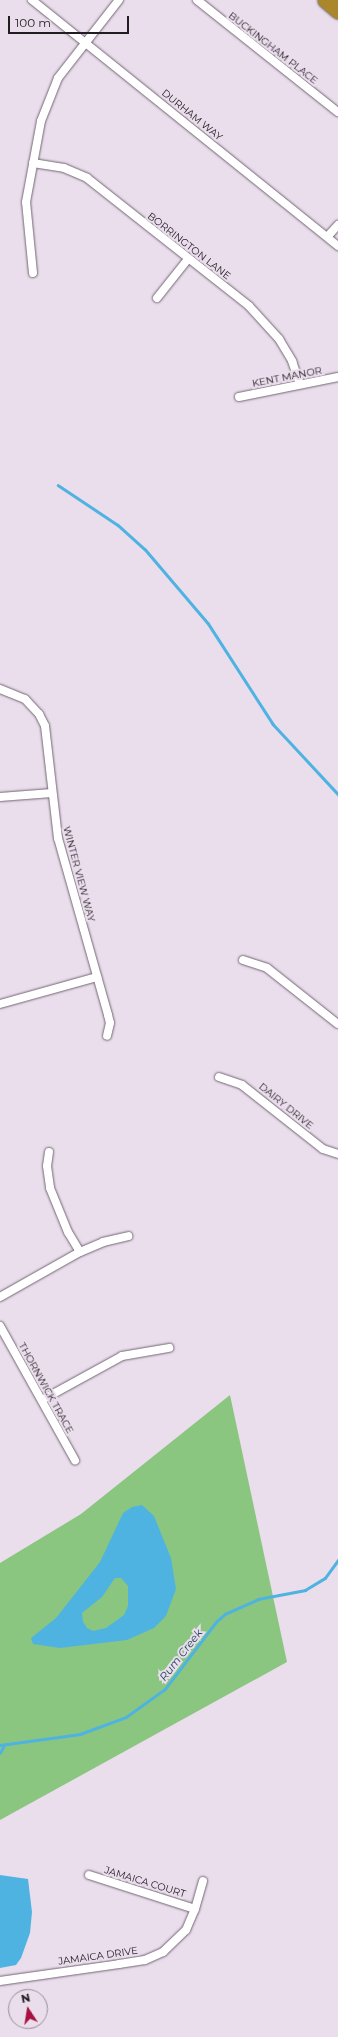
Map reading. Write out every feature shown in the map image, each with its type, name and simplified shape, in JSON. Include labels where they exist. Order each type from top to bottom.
[{"type":"highway","points":[[324,0],[338,11]]},
{"type":"street","name":"DURHAM WAY","points":[[32,0],[328,236],[338,246]]},
{"type":"street","points":[[33,273],[26,215],[33,164],[50,96],[58,78],[119,0]]},
{"type":"street","name":"BUCKINGHAM PLACE","points":[[197,0],[338,112]]},
{"type":"street","name":"BORRINGTON LANE","points":[[33,164],[64,168],[87,178],[249,306],[271,328],[292,361],[300,384]]},
{"type":"street","points":[[328,236],[338,225]]},
{"type":"street","points":[[157,298],[188,259]]},
{"type":"street","name":"KENT MANOR","points":[[239,397],[338,377]]},
{"type":"street","name":"WINTER VIEW WAY","points":[[0,689],[26,699],[42,720],[48,741],[52,794],[61,852],[110,1023],[107,1036]]},
{"type":"street","points":[[0,797],[52,794]]},
{"type":"street","points":[[243,960],[267,968],[338,1024]]},
{"type":"street","points":[[0,1004],[97,977]]},
{"type":"street","name":"DAIRY DRIVE","points":[[219,1078],[242,1085],[323,1149],[338,1154]]},
{"type":"street","points":[[49,1152],[47,1174],[50,1188],[68,1232],[80,1252]]},
{"type":"street","points":[[0,1297],[80,1252],[103,1242],[128,1236]]},
{"type":"street","name":"THORNWICK TRACE","points":[[0,1326],[75,1460]]},
{"type":"street","points":[[42,1400],[122,1356],[169,1348]]},
{"type":"street","name":"JAMAICA COURT","points":[[89,1875],[195,1909]]},
{"type":"street","name":"JAMAICA DRIVE","points":[[0,1981],[145,1960],[175,1944],[186,1930],[195,1909],[203,1881]]},
{"type":"green space","points":[[230,1395],[287,1662],[0,1820],[0,1563],[81,1514]]},
{"type":"water","points":[[142,1505],[154,1516],[171,1558],[176,1589],[166,1616],[154,1628],[127,1640],[60,1648],[33,1644],[31,1638],[56,1618],[100,1562],[123,1513],[132,1507]],"holes":[[[115,1578],[121,1578],[128,1586],[128,1606],[124,1615],[106,1628],[93,1631],[87,1628],[83,1622],[82,1613],[102,1597]]]},
{"type":"water","points":[[0,1875],[28,1879],[32,1912],[30,1933],[21,1958],[16,1965],[0,1968]]},
{"type":"waterway","points":[[58,485],[118,525],[145,549],[208,623],[273,724],[338,794]]},
{"type":"waterway","name":"Rum Creek","points":[[0,1745],[80,1734],[126,1717],[165,1689],[216,1622],[225,1614],[258,1599],[305,1590],[325,1578],[338,1560]]},
{"type":"waterway","points":[[0,1753],[4,1745]]}]
